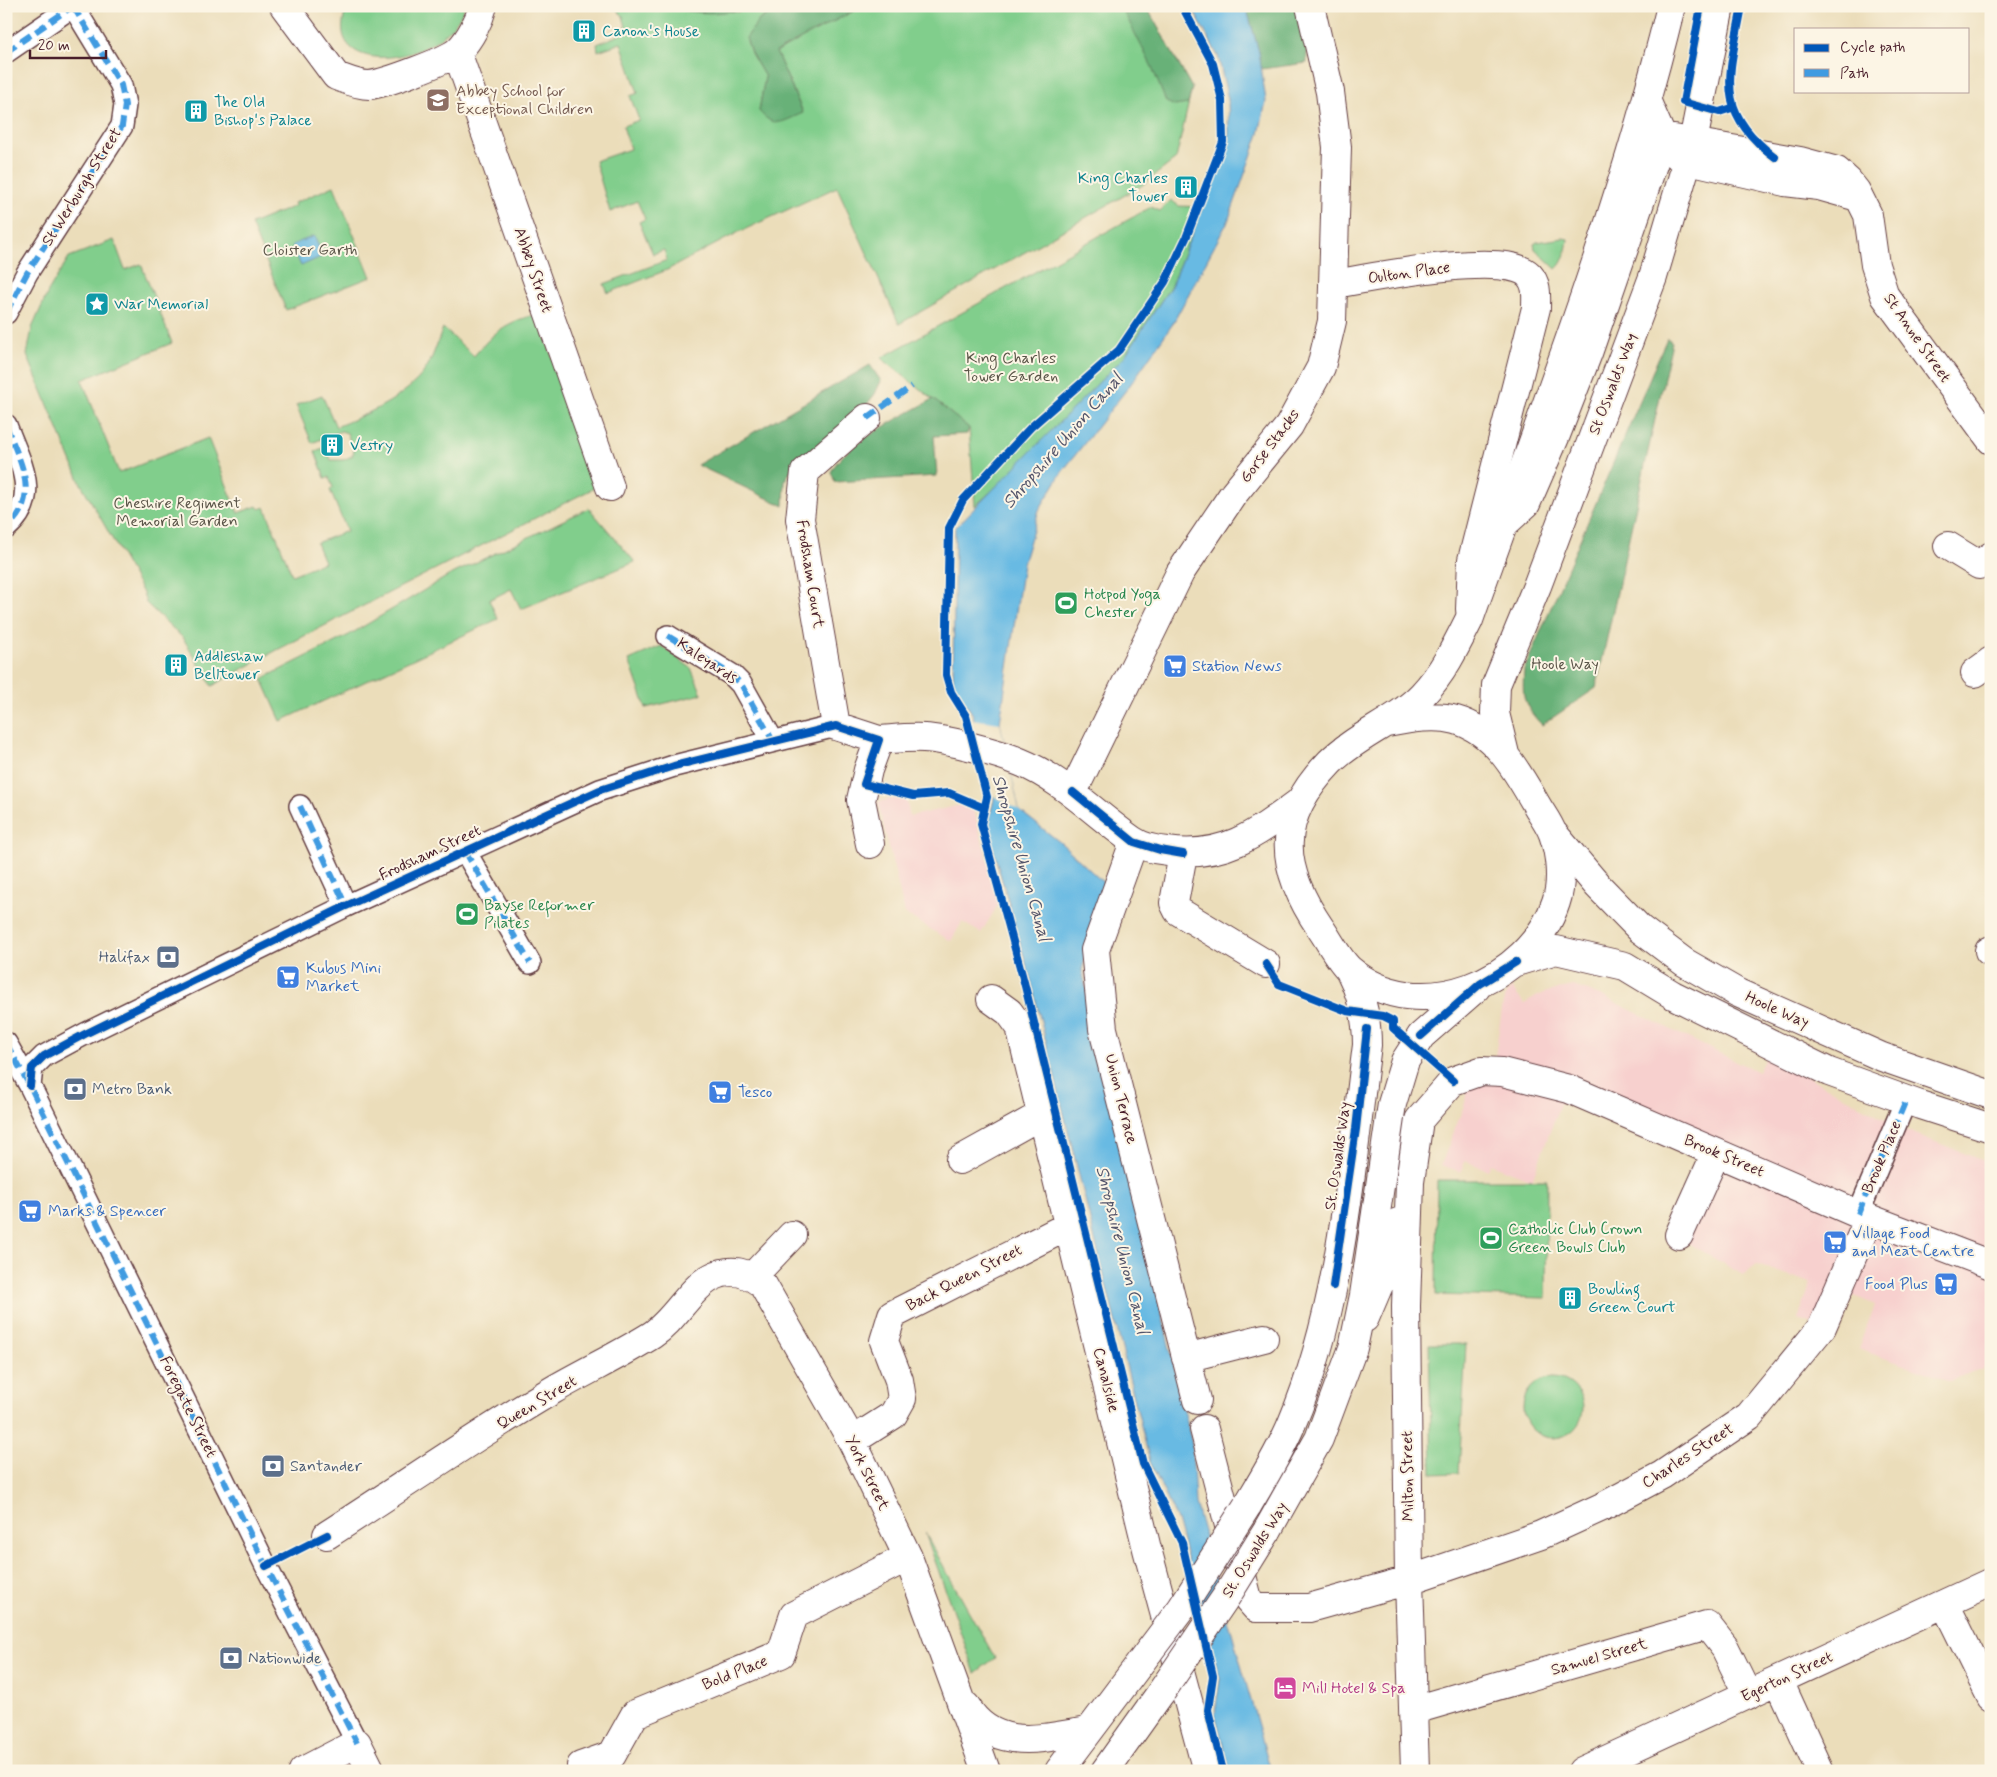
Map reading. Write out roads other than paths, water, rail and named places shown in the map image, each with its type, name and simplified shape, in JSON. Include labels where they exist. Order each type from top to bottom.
[{"type":"main road","points":[[291,9],[336,76],[359,84],[369,85],[388,81],[457,52],[472,30],[483,6]]},
{"type":"main road","name":"Gorse Stacks","points":[[1072,792],[1180,573],[1232,496],[1289,426],[1320,367],[1332,321],[1335,284],[1337,147],[1330,92],[1310,6]]},
{"type":"main road","points":[[836,726],[878,740],[925,738],[968,747],[1021,762],[1072,792],[1134,842],[1160,850],[1183,854],[1217,851],[1261,831],[1298,803],[1331,761],[1387,723],[1421,696],[1442,670],[1469,620],[1589,285],[1647,102],[1671,6]]},
{"type":"main road","name":"St Oswalds Way","points":[[1505,754],[1495,713],[1496,685],[1537,586],[1650,285],[1691,151],[1720,6]]},
{"type":"main road","name":"Abbey Street","points":[[457,52],[610,488]]},
{"type":"main road","points":[[1647,102],[1664,141],[1680,158],[1691,151]]},
{"type":"main road","points":[[1503,525],[1526,504],[1556,435],[1588,353],[1657,153],[1664,141]]},
{"type":"main road","name":"St Anne Street","points":[[1691,151],[1786,182],[1820,186],[1859,198],[1868,215],[1875,265],[1885,296],[1991,440]]},
{"type":"main road","name":"Oulton Place","points":[[1335,284],[1434,267],[1484,266],[1513,268],[1528,274],[1536,288],[1534,316],[1472,560],[1469,620]]},
{"type":"main road","name":"Frodsham Court","points":[[836,726],[800,519],[805,472],[867,418]]},
{"type":"main road","points":[[1948,546],[1979,565],[1991,556]]},
{"type":"main road","points":[[1298,803],[1289,827],[1289,853],[1292,878],[1305,906],[1349,969],[1372,984],[1396,993],[1424,996],[1452,993],[1480,984],[1516,962],[1542,930],[1556,902],[1560,874],[1553,833],[1505,754],[1481,732],[1455,720],[1419,717],[1387,723]]},
{"type":"main road","points":[[870,844],[861,800],[878,740]]},
{"type":"main road","name":"Hoole Way","points":[[1553,833],[1598,886],[1640,929],[1684,962],[1738,993],[1882,1057],[1991,1095]]},
{"type":"main road","name":"Union Terrace","points":[[1134,842],[1095,950],[1103,1028],[1197,1400]]},
{"type":"main road","points":[[1183,854],[1174,903],[1178,911],[1266,964]]},
{"type":"main road","name":"Hoole Way","points":[[1516,962],[1556,950],[1624,966],[1672,995],[1829,1072],[1991,1128]]},
{"type":"main road","name":"St. Oswalds Way","points":[[1059,1771],[1186,1601],[1247,1506],[1281,1447],[1296,1414],[1325,1326],[1333,1286],[1367,1045],[1366,1013],[1359,989],[1349,969]]},
{"type":"main road","name":"St. Oswalds Way","points":[[1105,1771],[1226,1597],[1267,1531],[1319,1439],[1353,1348],[1364,1295],[1392,1104],[1405,1061],[1421,1036],[1480,984]]},
{"type":"main road","name":"Canalside","points":[[992,1000],[1009,1012],[1020,1027],[1147,1549],[1207,1771]]},
{"type":"main road","name":"Brook Street","points":[[1453,1081],[1481,1071],[1502,1072],[1569,1089],[1863,1216],[1991,1264]]},
{"type":"main road","name":"Milton Street","points":[[1415,1771],[1409,1580],[1406,1306],[1410,1182],[1419,1120],[1453,1081]]},
{"type":"main road","points":[[960,1160],[1041,1114]]},
{"type":"main road","points":[[1680,1235],[1716,1153]]},
{"type":"main road","name":"Milton Street","points":[[1353,1348],[1382,1278],[1410,1182]]},
{"type":"main road","name":"Charles Street","points":[[1204,1429],[1248,1599],[1256,1608],[1309,1608],[1409,1580],[1541,1535],[1602,1507],[1662,1475],[1749,1416],[1822,1327],[1863,1216]]},
{"type":"main road","name":"Back Queen Street","points":[[852,1441],[893,1415],[902,1399],[899,1380],[884,1341],[892,1315],[1068,1226]]},
{"type":"main road","points":[[753,1276],[792,1235]]},
{"type":"main road","name":"Queen Street","points":[[327,1535],[553,1390],[607,1362],[655,1333],[711,1277],[726,1272],[742,1272],[753,1276]]},
{"type":"main road","name":"York Street","points":[[753,1276],[763,1285],[852,1441],[908,1557],[952,1684]]},
{"type":"main road","points":[[1186,1358],[1264,1338]]},
{"type":"main road","name":"Bold Place","points":[[581,1766],[612,1755],[635,1714],[781,1654],[794,1615],[908,1557]]},
{"type":"main road","name":"Egerton Street","points":[[1582,1771],[1991,1582]]},
{"type":"main road","points":[[1944,1604],[1991,1697]]},
{"type":"main road","name":"Samuel Street","points":[[1414,1710],[1707,1625],[1725,1648],[1748,1695]]},
{"type":"main road","points":[[1779,1681],[1820,1771]]},
{"type":"main road","points":[[952,1684],[974,1719],[990,1731],[1008,1738],[1024,1739],[1088,1731]]},
{"type":"main road","points":[[952,1684],[986,1771]]},
{"type":"main road","points":[[303,1771],[357,1744]]},
{"type":"main road","name":"Foregate Street","points":[[357,1744],[371,1771]]},
{"type":"street","points":[[6,52],[73,6]]},
{"type":"street","name":"St Werburgh Street","points":[[6,313],[27,273],[122,126],[125,105],[121,85],[73,6]]},
{"type":"street","points":[[6,425],[28,488],[21,509],[6,528]]},
{"type":"street","name":"Kaleyards","points":[[668,636],[732,675],[741,684],[773,741]]},
{"type":"street","name":"Frodsham Street","points":[[30,1086],[32,1068],[44,1056],[346,906],[600,790],[674,766],[836,726]]},
{"type":"street","points":[[300,806],[346,906]]},
{"type":"street","points":[[465,851],[530,963]]},
{"type":"street","name":"Foregate Street","points":[[6,1043],[30,1086],[266,1566],[357,1744]]},
{"type":"street","name":"Brook Place","points":[[1863,1216],[1906,1100]]},
{"type":"water","name":"Shropshire Union Canal","points":[[1191,6],[1246,6],[1259,52],[1266,101],[1259,134],[1228,221],[1172,325],[1130,385],[1062,472],[1039,510],[1023,564],[1000,723],[1019,810],[1061,843],[1107,886],[1094,922],[1082,970],[1192,1444],[1195,1503],[1271,1771],[1230,1771],[1215,1714],[1220,1679],[1177,1520],[1150,1462],[1031,981],[987,828],[994,799],[973,715],[953,683],[955,528],[1124,357],[1171,286],[1229,141],[1228,99],[1218,56]]},
{"type":"water","points":[[314,236],[323,256],[301,266],[292,245]]},
{"type":"place","name":"Canon's House","points":[[584,31]]},
{"type":"place","name":"Abbey School for Exceptional Children","points":[[438,100]]},
{"type":"place","name":"The Old Bishop's Palace","points":[[196,111]]},
{"type":"place","name":"King Charles Tower","points":[[1186,187]]},
{"type":"place","name":"War Memorial","points":[[97,304]]},
{"type":"place","name":"Vestry","points":[[332,445]]},
{"type":"place","name":"Hotpod Yoga Chester","points":[[1066,603]]},
{"type":"place","name":"Addleshaw Belltower","points":[[176,665]]},
{"type":"place","name":"Station News","points":[[1175,666]]},
{"type":"place","name":"Bayse Reformer Pilates","points":[[467,914]]},
{"type":"place","name":"Halifax","points":[[168,957]]},
{"type":"place","name":"Kubus Mini Market","points":[[288,977]]},
{"type":"place","name":"Metro Bank","points":[[75,1089]]},
{"type":"place","name":"Tesco","points":[[720,1092]]},
{"type":"place","name":"Marks & Spencer","points":[[30,1211]]},
{"type":"place","name":"Catholic Club Crown Green Bowls Club","points":[[1491,1238]]},
{"type":"place","name":"Village Food and Meat Centre","points":[[1835,1242]]},
{"type":"place","name":"Food Plus","points":[[1946,1284]]},
{"type":"place","name":"Bowling Green Court","points":[[1570,1298]]},
{"type":"place","name":"Santander","points":[[273,1466]]},
{"type":"place","name":"Nationwide","points":[[231,1658]]},
{"type":"place","name":"Mill Hotel & Spa","points":[[1285,1688]]},
{"type":"park label","name":"Cloister Garth","points":[[310,250]]},
{"type":"park label","name":"King Charles Tower Garden","points":[[1011,367]]},
{"type":"park label","name":"Cheshire Regiment Memorial Garden","points":[[177,512]]}]
